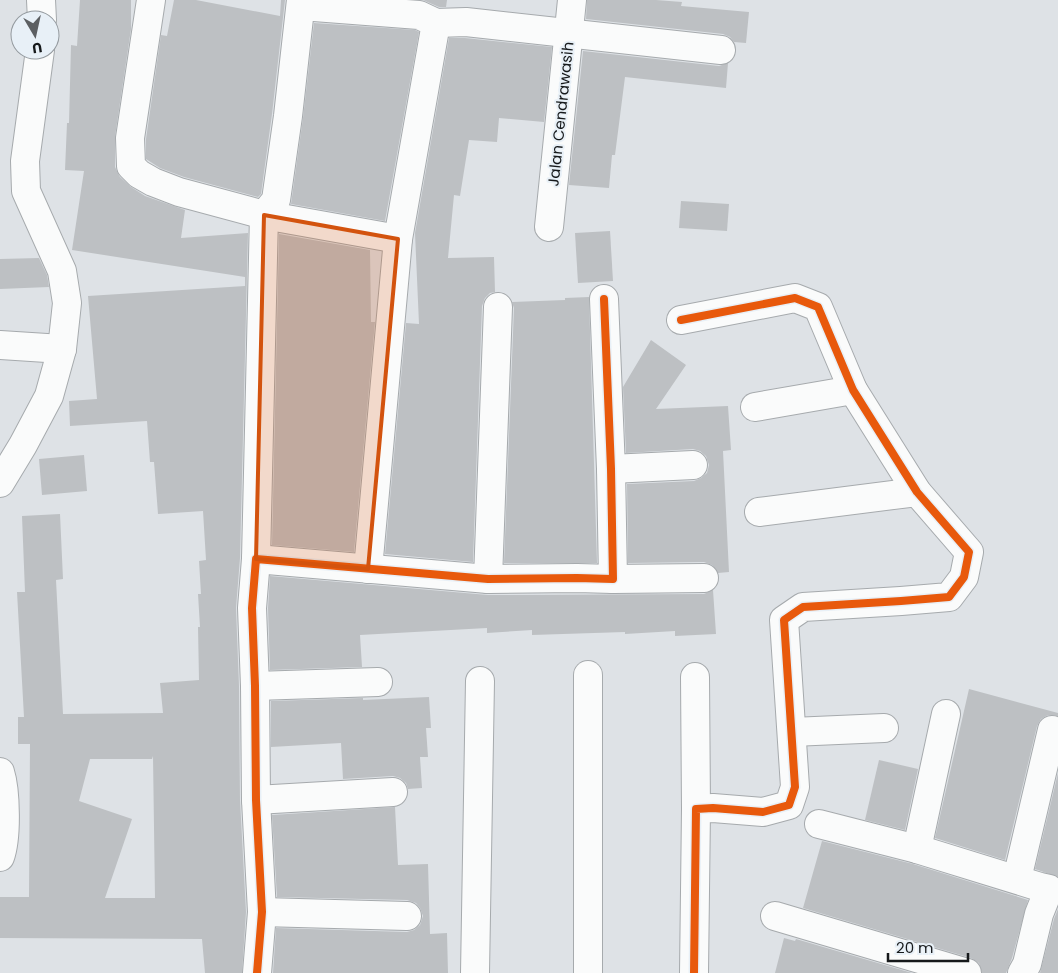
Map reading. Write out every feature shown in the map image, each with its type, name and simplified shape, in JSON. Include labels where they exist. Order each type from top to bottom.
[{"type":"street","points":[[151,0],[130,138],[131,166],[139,174],[179,192],[264,215],[398,239]]},
{"type":"street","name":"Jalan Cendrawasih","points":[[549,227],[572,0]]},
{"type":"street","points":[[257,973],[262,912],[256,800],[252,608],[256,559],[264,215],[276,200],[301,3],[419,15],[436,22],[466,22],[569,32],[721,50]]},
{"type":"street","points":[[368,569],[398,239],[436,22]]},
{"type":"street","points":[[0,483],[23,445],[48,396],[62,349],[67,303],[62,271],[26,192],[25,161],[39,60]]},
{"type":"street","points":[[681,320],[796,298],[818,307],[853,390],[917,492],[969,552],[964,578],[948,597],[803,607],[784,620],[795,787],[789,805],[763,812],[714,808],[696,809]]},
{"type":"street","points":[[604,299],[611,469],[613,579]]},
{"type":"street","points":[[488,579],[498,307]]},
{"type":"street","points":[[0,345],[62,349]]},
{"type":"street","points":[[755,407],[853,390]]},
{"type":"street","points":[[611,469],[693,465]]},
{"type":"street","points":[[759,512],[917,492]]},
{"type":"street","points":[[256,559],[488,579],[704,578]]},
{"type":"street","points":[[588,675],[588,973]]},
{"type":"street","points":[[694,973],[696,677]]},
{"type":"street","points":[[475,973],[480,681]]},
{"type":"street","points":[[255,686],[378,682]]},
{"type":"street","points":[[917,849],[946,714]]},
{"type":"street","points":[[792,732],[884,728]]},
{"type":"street","points":[[1017,880],[1052,730]]},
{"type":"street","points":[[0,772],[4,785],[4,847],[0,857]]},
{"type":"street","points":[[256,800],[393,792]]},
{"type":"street","points":[[819,824],[917,849],[1054,890],[1039,914],[1027,964],[1022,973]]},
{"type":"street","points":[[262,912],[406,916]]},
{"type":"street","points":[[775,916],[967,973]]},
{"type":"highlighted area","points":[[264,215],[398,239],[368,569],[256,559]]},
{"type":"building","points":[[80,0],[131,0],[131,29],[115,136],[115,167],[120,177],[145,196],[185,210],[181,238],[248,233],[240,558],[236,608],[240,800],[246,912],[242,973],[205,973],[202,939],[0,938],[0,897],[29,897],[30,744],[18,744],[18,717],[24,717],[17,592],[25,592],[22,516],[60,514],[63,579],[56,580],[63,714],[163,713],[160,683],[199,680],[198,627],[200,627],[198,594],[201,594],[199,561],[206,560],[203,511],[158,514],[154,462],[150,462],[147,421],[70,426],[69,401],[97,399],[88,296],[245,286],[245,277],[72,250],[84,171],[65,170],[67,123],[69,123],[71,45],[77,46]],"holes":[[[153,756],[155,898],[105,898],[132,819],[79,801],[90,759],[152,759]]]},
{"type":"building","points":[[174,0],[196,0],[280,16],[281,0],[285,0],[272,114],[261,194],[258,197],[184,177],[160,168],[146,159],[146,139],[161,35],[167,36]]},
{"type":"building","points":[[423,0],[447,0],[446,7],[439,7]]},
{"type":"building","points":[[587,0],[656,0],[682,2],[681,6],[749,12],[746,43],[734,42],[730,37],[723,34],[586,19]]},
{"type":"building","points":[[314,23],[415,30],[419,32],[385,221],[291,204]]},
{"type":"building","points":[[449,38],[552,47],[544,122],[499,118],[497,142],[469,140],[460,196],[454,195],[448,258],[494,257],[495,292],[490,293],[485,298],[482,306],[473,562],[385,554],[406,323],[419,324],[415,233]]},
{"type":"building","points":[[583,51],[719,66],[728,63],[726,88],[625,77],[615,155],[612,155],[609,188],[569,185]]},
{"type":"building","points":[[681,201],[729,204],[727,231],[679,228]]},
{"type":"building","points":[[610,231],[613,281],[578,283],[575,233]]},
{"type":"building","points":[[279,234],[370,250],[371,322],[375,322],[354,552],[272,545]]},
{"type":"building","points":[[39,258],[47,275],[49,287],[0,289],[0,259]]},
{"type":"building","points":[[589,297],[597,563],[504,563],[514,308],[512,302]]},
{"type":"building","points":[[651,340],[686,365],[656,409],[728,406],[731,450],[723,451],[729,572],[718,573],[712,565],[704,562],[628,563],[627,484],[694,481],[707,473],[709,465],[706,456],[700,451],[693,449],[626,453],[623,387]]},
{"type":"building","points":[[84,455],[87,491],[42,495],[39,459]]},
{"type":"building","points":[[270,576],[488,595],[704,594],[713,590],[716,634],[675,636],[675,631],[625,634],[625,632],[532,635],[532,630],[487,633],[487,628],[360,635],[362,667],[270,670],[268,608]]},
{"type":"building","points":[[969,689],[1058,713],[1058,716],[1048,715],[1041,719],[1037,726],[1005,860],[935,838]]},
{"type":"building","points":[[429,697],[431,728],[426,728],[428,757],[420,757],[422,788],[408,789],[406,783],[400,778],[393,776],[343,779],[341,743],[271,747],[271,701]]},
{"type":"building","points":[[879,760],[918,769],[905,830],[865,820]]},
{"type":"building","points":[[1058,773],[1058,877],[1035,869]]},
{"type":"building","points":[[395,807],[398,865],[428,864],[430,934],[447,933],[448,973],[273,973],[276,928],[407,932],[414,930],[420,925],[423,916],[416,903],[407,900],[277,897],[272,815]]},
{"type":"building","points":[[822,841],[913,864],[1028,900],[1006,973],[982,973],[979,963],[971,958],[803,908]]},
{"type":"building","points":[[1058,909],[1058,973],[1040,973],[1054,919]]},
{"type":"building","points":[[784,938],[795,941],[796,939],[912,973],[775,973]]},
{"type":"cycle path","points":[[681,320],[795,298],[818,307],[853,390],[917,492],[969,552],[964,577],[949,597],[803,607],[784,620],[795,787],[789,805],[763,812],[713,808],[696,809],[694,973]]},
{"type":"cycle path","points":[[257,973],[262,912],[256,800],[252,608],[256,559],[488,579],[613,579],[611,469],[604,299]]}]
